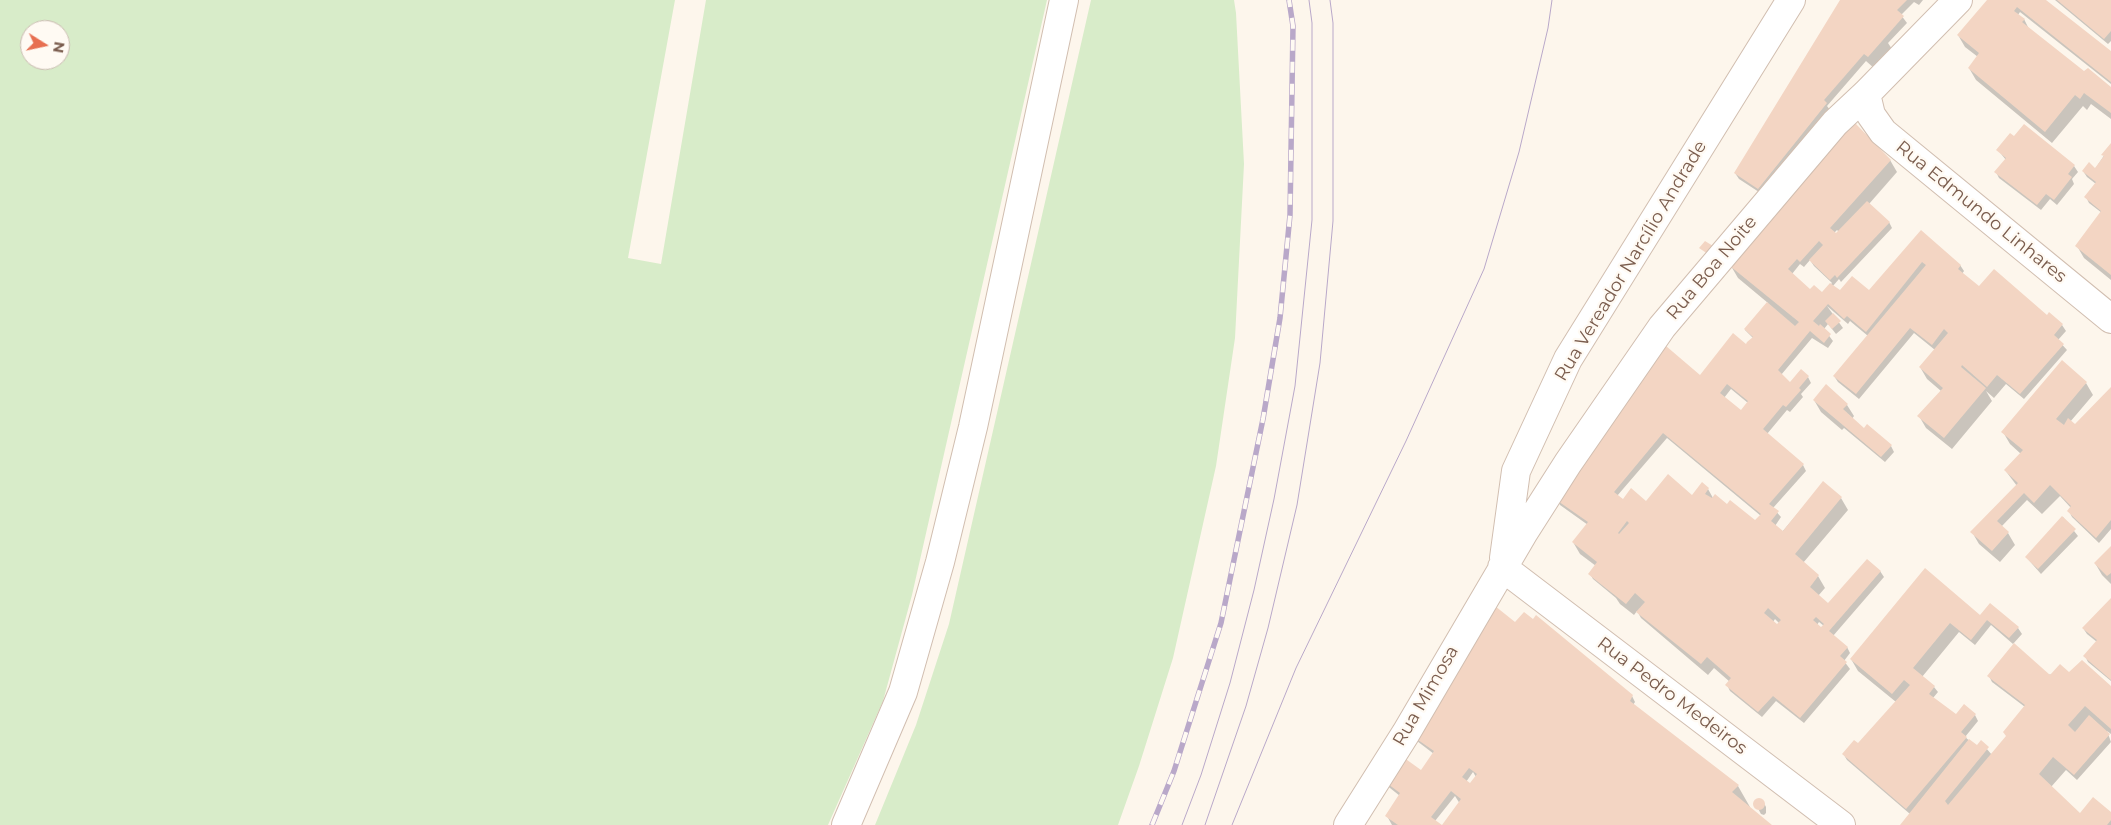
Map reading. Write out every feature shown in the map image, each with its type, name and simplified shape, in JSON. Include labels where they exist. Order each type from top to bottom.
[{"type":"street","points":[[846,825],[903,692],[940,562],[973,427],[1064,0]]},
{"type":"street","name":"Rua Vereador Narcílio Andrade","points":[[1502,566],[1516,471],[1568,359],[1791,0]]},
{"type":"street","name":"Rua Boa Noite","points":[[1502,566],[1568,463],[1662,327],[1835,123],[1958,0]]},
{"type":"street","name":"Rua Edmundo Linhares","points":[[1866,94],[1872,115],[1883,132],[2111,319]]},
{"type":"street","name":"Rua Mimosa","points":[[1348,825],[1406,733],[1502,566]]},
{"type":"street","name":"Rua Pedro Medeiros","points":[[1502,566],[1841,825]]},
{"type":"green space","points":[[0,0],[675,0],[628,258],[661,264],[706,0],[1047,0],[912,595],[883,701],[828,825],[0,825]]},
{"type":"green space","points":[[1091,0],[1234,0],[1236,13],[1244,164],[1235,338],[1216,466],[1173,658],[1118,825],[875,825],[916,725],[949,624]]},
{"type":"building","points":[[1840,0],[1907,0],[1897,10],[1904,16],[1868,57],[1864,54],[1824,100],[1827,103],[1758,189],[1734,173]]},
{"type":"building","points":[[1987,0],[2046,0],[2111,51],[2111,82],[2017,7],[2014,11],[2025,19],[2022,22],[2084,71],[2088,68],[2111,87],[2111,113],[2084,93],[2080,99],[2075,95],[2045,132],[1968,68],[1979,53],[1957,35]]},
{"type":"building","points":[[2057,0],[2111,0],[2111,31],[2104,39]]},
{"type":"building","points":[[1856,124],[1891,160],[1830,228],[1836,233],[1867,201],[1890,222],[1837,278],[1835,275],[1830,280],[1809,260],[1823,245],[1819,241],[1800,262],[1797,259],[1788,269],[1810,289],[1814,285],[1822,292],[1830,283],[1840,290],[1852,276],[1869,290],[1921,230],[1961,265],[1958,269],[1979,286],[1994,269],[2047,315],[2049,312],[2063,324],[2054,335],[2064,344],[2020,394],[1997,375],[1987,387],[1962,365],[1961,367],[1986,388],[1944,438],[1917,416],[1943,388],[1919,367],[1948,333],[1944,329],[1932,345],[1910,328],[1856,394],[1833,376],[1926,265],[1922,262],[1866,332],[1847,316],[1844,319],[1828,304],[1813,321],[1819,326],[1820,324],[1831,334],[1824,343],[1810,331],[1778,370],[1790,382],[1801,369],[1809,376],[1799,388],[1801,390],[1786,407],[1783,405],[1763,429],[1804,464],[1769,504],[1779,511],[1771,521],[1783,531],[1823,481],[1842,497],[1795,554],[1819,575],[1810,587],[1828,603],[1867,559],[1881,571],[1829,631],[1848,647],[1840,656],[1847,662],[1800,718],[1773,696],[1758,712],[1725,685],[1731,678],[1707,657],[1701,664],[1636,612],[1645,602],[1635,593],[1626,604],[1588,574],[1597,562],[1572,542],[1588,522],[1555,499],[1622,400],[1666,346],[1700,375],[1733,333],[1746,344],[1753,337],[1744,329],[1767,302],[1795,326],[1799,322],[1730,266],[1848,125]],"holes":[[[1727,384],[1748,401],[1741,410],[1720,393]],[[1663,433],[1761,514],[1755,520],[1730,500],[1727,504],[1715,494],[1712,498],[1705,494],[1709,488],[1702,482],[1692,495],[1668,474],[1646,501],[1631,488],[1623,499],[1614,492]],[[1627,521],[1629,523],[1618,533]],[[1768,608],[1781,620],[1777,624],[1764,613]],[[1816,617],[1824,624],[1821,627],[1813,620]]]},
{"type":"building","points":[[2024,124],[2075,165],[2068,174],[2072,177],[2054,200],[2046,194],[2037,205],[1994,172],[2006,158],[1996,150],[2010,133],[2014,136]]},
{"type":"building","points":[[2111,143],[2111,275],[2075,246],[2101,211],[2084,197],[2096,182],[2082,171],[2089,162],[2095,168],[2104,156],[2101,155]]},
{"type":"building","points":[[1705,241],[1713,246],[1708,254],[1699,248]]},
{"type":"building","points":[[1833,313],[1841,321],[1832,329],[1825,321]]},
{"type":"building","points":[[2062,360],[2087,382],[2056,419],[2064,425],[2068,418],[2075,424],[2111,387],[2111,520],[2096,538],[2067,511],[2071,506],[2050,485],[2034,503],[2024,493],[1997,521],[2009,532],[1992,551],[1970,532],[2018,483],[2004,470],[2023,450],[2001,432]]},
{"type":"building","points":[[1826,384],[1848,404],[1843,409],[1864,428],[1867,424],[1892,445],[1881,457],[1813,400]]},
{"type":"building","points":[[2062,516],[2076,529],[2038,569],[2025,557]]},
{"type":"building","points":[[2111,546],[2111,573],[2107,576],[2094,563]]},
{"type":"building","points":[[1925,568],[1980,615],[1990,603],[2019,627],[2009,638],[1987,620],[1971,640],[1950,623],[1913,668],[1935,686],[1929,694],[1956,714],[1964,704],[1976,714],[1961,732],[1967,737],[1906,809],[1842,754],[1854,740],[1858,743],[1910,685],[1904,680],[1892,694],[1850,659]]},
{"type":"building","points":[[2111,598],[2111,680],[2083,656],[2097,640],[2082,628]]},
{"type":"building","points":[[1490,602],[1515,622],[1524,612],[1533,619],[1536,615],[1633,695],[1630,701],[1739,785],[1732,792],[1772,825],[1442,825],[1398,825],[1385,816],[1400,793],[1380,778],[1396,752],[1421,770],[1434,751],[1408,733]],"holes":[[[1469,768],[1477,774],[1470,783],[1462,777]],[[1451,791],[1461,799],[1442,825],[1431,817]]]},
{"type":"building","points":[[2014,643],[2050,675],[2060,664],[2069,672],[2082,660],[2111,686],[2111,729],[2085,706],[2068,725],[2075,732],[2089,715],[2110,734],[2074,775],[2053,757],[2039,774],[2080,813],[2093,797],[2111,812],[2111,820],[2107,825],[1900,825],[1969,739],[1977,745],[1981,740],[1989,747],[1945,801],[1948,805],[2006,736],[2003,732],[2025,705],[1987,676]]},
{"type":"building","points":[[1759,798],[1765,804],[1759,810],[1753,804]]},
{"type":"tram line","points":[[1182,825],[1201,775],[1230,683],[1254,590],[1274,499],[1295,386],[1312,220],[1312,23],[1309,0]]},
{"type":"tram line","points":[[1205,825],[1246,706],[1268,628],[1297,505],[1320,363],[1333,221],[1333,23],[1330,0]]},
{"type":"tram line","points":[[1232,825],[1296,668],[1406,441],[1484,269],[1519,152],[1548,28],[1552,0]]},
{"type":"railway","points":[[1152,825],[1174,771],[1221,623],[1263,419],[1280,318],[1290,215],[1293,26],[1289,0]]}]
